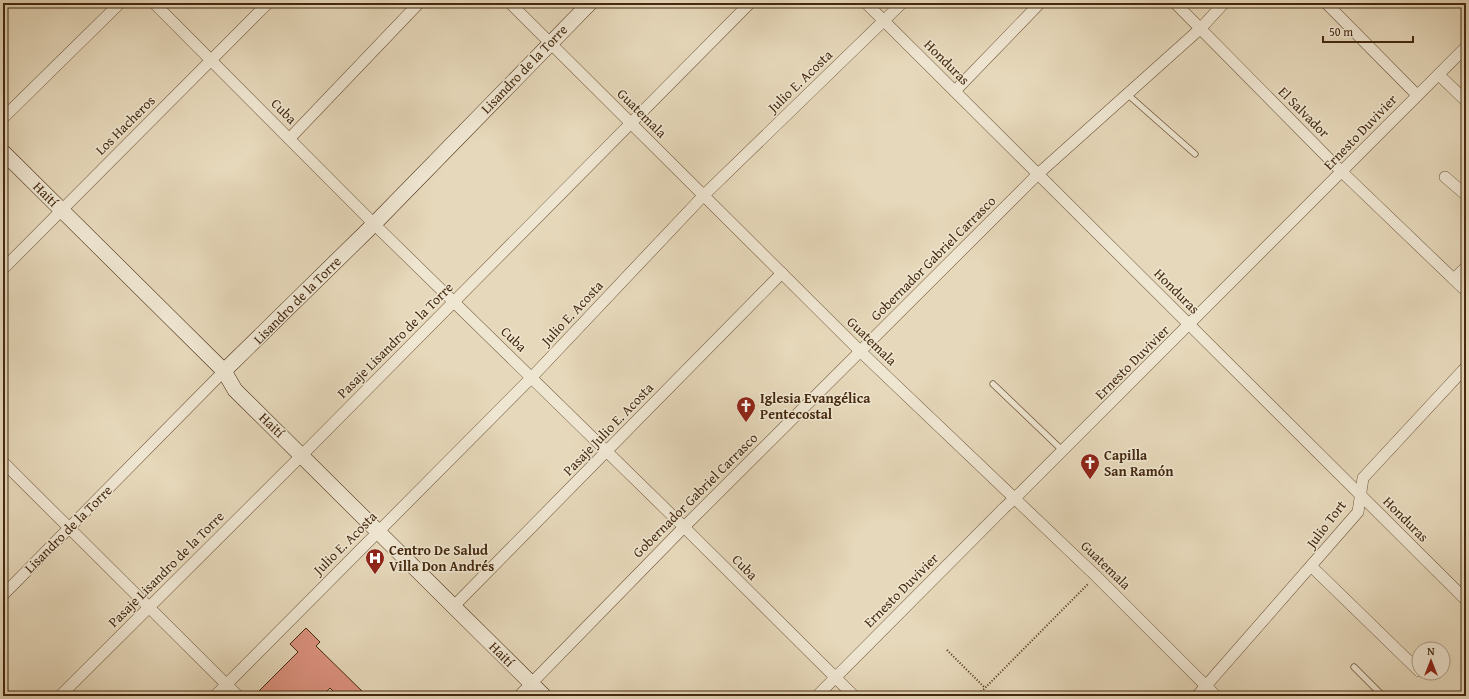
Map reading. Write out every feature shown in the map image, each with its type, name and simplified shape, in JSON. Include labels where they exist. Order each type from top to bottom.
[{"type":"street","points":[[3,118],[120,3]]},
{"type":"street","name":"Cuba","points":[[154,3],[374,224],[532,377],[854,696]]},
{"type":"street","name":"Los Hacheros","points":[[3,269],[268,3]]},
{"type":"street","points":[[290,138],[419,3]]},
{"type":"street","name":"Guatemala","points":[[510,3],[861,352],[1096,576],[1216,696]]},
{"type":"street","name":"Lisandro de la Torre","points":[[3,595],[224,371],[374,224],[550,42],[590,3]]},
{"type":"street","name":"Pasaje Lisandro de la Torre","points":[[60,696],[632,124],[750,3]]},
{"type":"street","name":"Honduras","points":[[866,3],[1466,600]]},
{"type":"street","name":"Julio E. Acosta","points":[[215,696],[378,530],[532,377],[704,195],[902,3]]},
{"type":"street","points":[[955,91],[1040,3]]},
{"type":"street","name":"El Salvador","points":[[1175,3],[1342,172],[1466,291]]},
{"type":"street","name":"Gobernador Gabriel Carrasco","points":[[519,696],[684,527],[1038,174],[1126,93],[1201,28],[1224,3]]},
{"type":"street","points":[[1326,3],[1417,95]]},
{"type":"street","name":"Ernesto Duvivier","points":[[817,696],[1004,508],[1190,325],[1466,47]]},
{"type":"street","points":[[1439,75],[1466,101]]},
{"type":"street","name":"Haití","points":[[3,152],[224,371],[235,390],[544,696]]},
{"type":"street","points":[[1445,177],[1466,195]]},
{"type":"street","points":[[1454,279],[1466,267]]},
{"type":"street","name":"Pasaje Julio E. Acosta","points":[[454,606],[782,273]]},
{"type":"street","name":"Julio Tort","points":[[1197,696],[1312,567],[1358,512],[1363,478],[1466,367]]},
{"type":"street","points":[[3,462],[238,696]]},
{"type":"street","points":[[1312,567],[1411,663]]},
{"type":"lane","points":[[1126,93],[1195,154]]},
{"type":"lane","points":[[993,384],[1063,451]]},
{"type":"lane","points":[[1354,667],[1383,696]]},
{"type":"path","points":[[977,696],[1096,576]]},
{"type":"path","points":[[947,650],[985,688]]},
{"type":"building","points":[[306,628],[320,642],[316,646],[367,696],[338,696],[330,688],[322,696],[254,696],[298,652],[290,644]]},
{"type":"place","name":"Iglesia Evangélica Pentecostal","points":[[746,423]]},
{"type":"place","name":"Capilla San Ramón","points":[[1090,480]]},
{"type":"place","name":"Centro De Salud Villa Don Andrés","points":[[375,575]]}]
